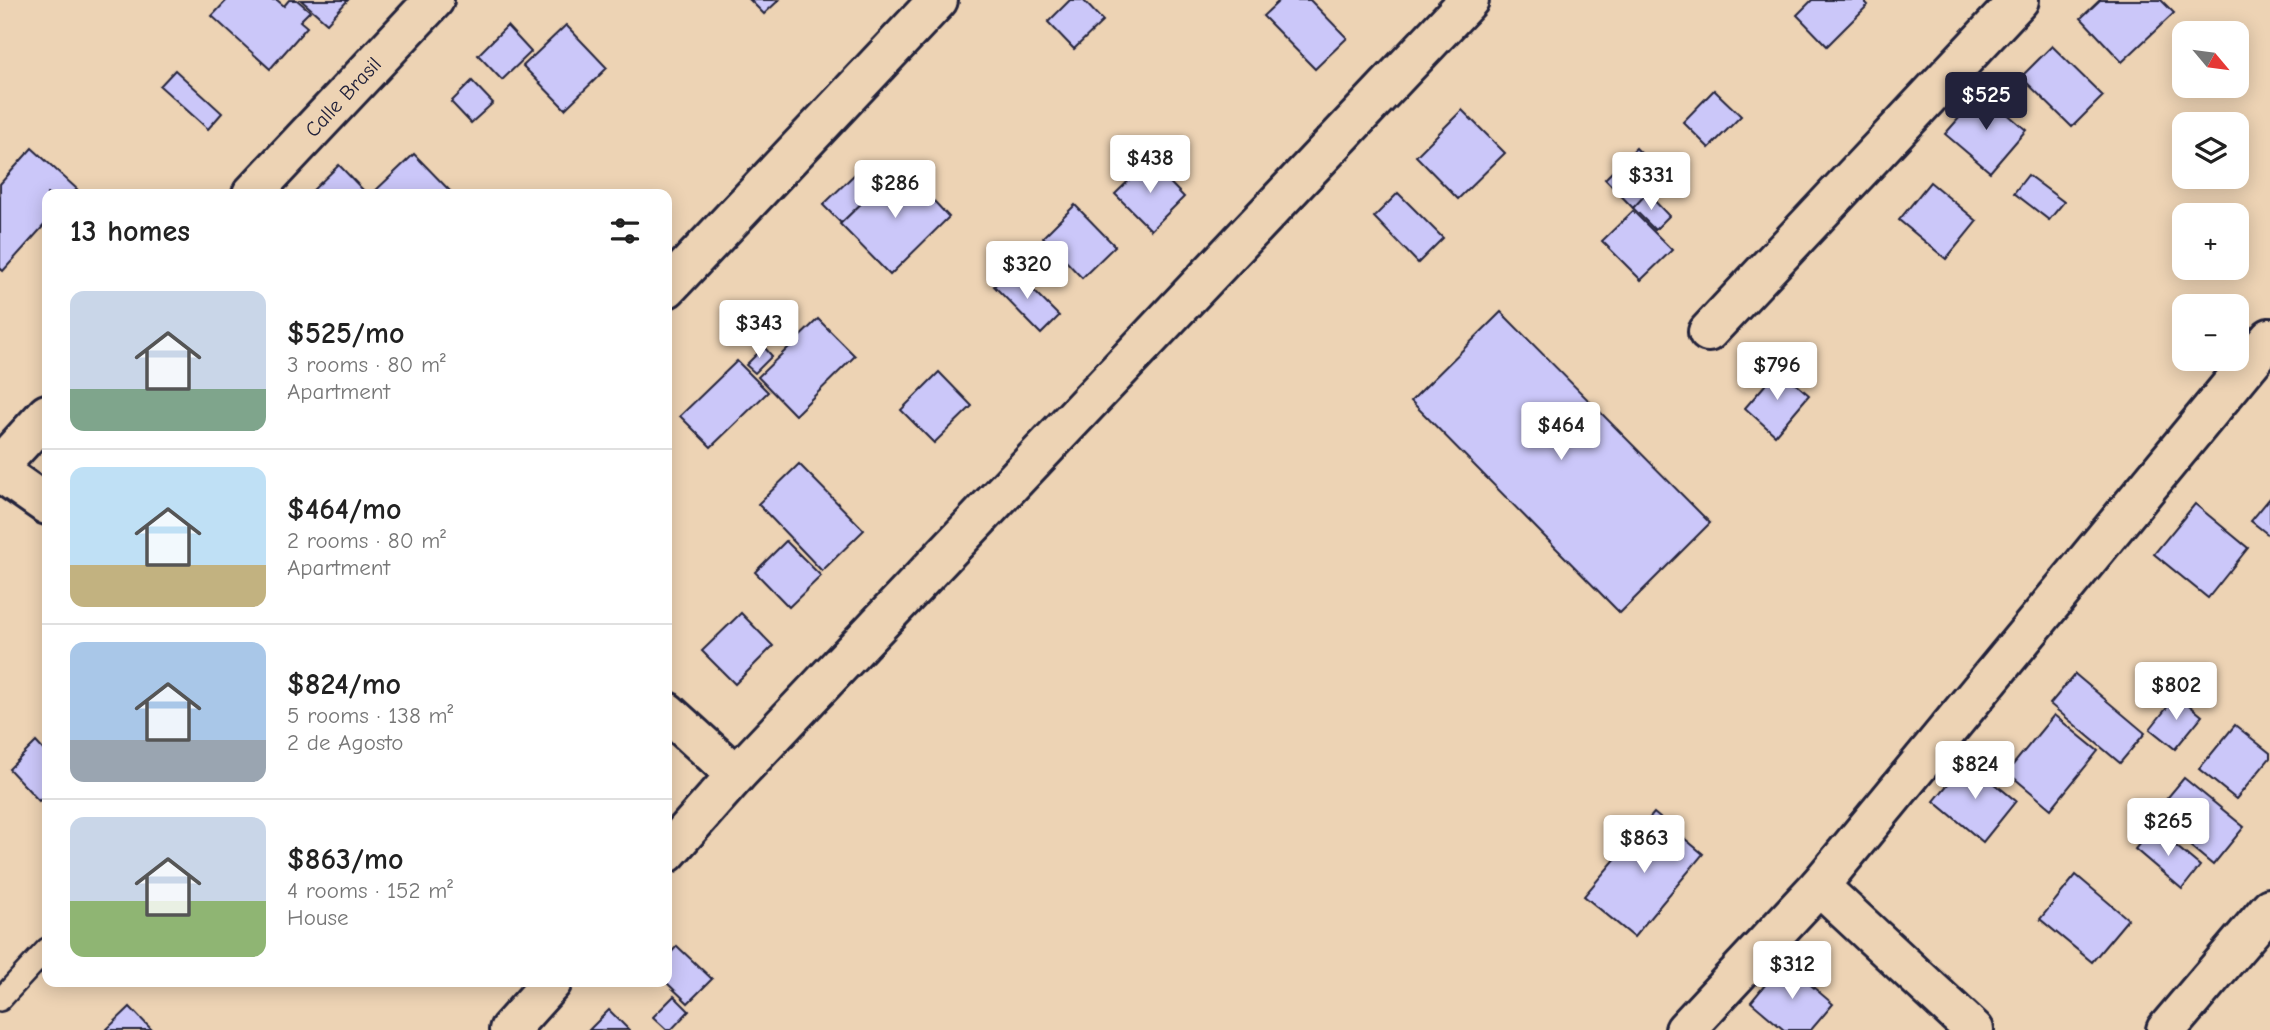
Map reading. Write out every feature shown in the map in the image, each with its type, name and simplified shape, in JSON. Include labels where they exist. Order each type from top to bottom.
[{"type":"street","name":"Calle Brasil","points":[[258,189],[434,0]]},
{"type":"street","points":[[672,283],[938,0]]},
{"type":"street","points":[[672,847],[736,775],[1469,0]]},
{"type":"street","points":[[1709,332],[2019,0]]},
{"type":"street","points":[[1685,1030],[1819,886],[2270,338]]},
{"type":"street","points":[[0,465],[42,419]]},
{"type":"street","points":[[0,472],[42,501]]},
{"type":"street","points":[[672,717],[736,775]]},
{"type":"street","points":[[1819,886],[1974,1030]]},
{"type":"street","points":[[2166,1030],[2270,908]]},
{"type":"street","points":[[509,1030],[548,987]]},
{"type":"lane","points":[[0,1000],[42,954]]},
{"type":"building","points":[[227,0],[277,0],[284,6],[289,0],[297,0],[310,11],[300,21],[307,27],[270,69],[212,16]]},
{"type":"building","points":[[301,0],[348,0],[327,23]]},
{"type":"building","points":[[750,0],[779,0],[764,14]]},
{"type":"building","points":[[1070,0],[1083,0],[1103,21],[1074,49],[1048,22]]},
{"type":"building","points":[[1280,0],[1310,0],[1347,38],[1315,69],[1263,16]]},
{"type":"building","points":[[1812,0],[1863,0],[1868,5],[1827,46],[1797,15]]},
{"type":"building","points":[[2100,0],[2161,0],[2174,13],[2122,62],[2081,18]]},
{"type":"building","points":[[566,25],[607,68],[565,109],[523,66]]},
{"type":"building","points":[[507,26],[531,52],[502,80],[478,55]]},
{"type":"building","points":[[2052,46],[2103,96],[2072,127],[2021,77]]},
{"type":"building","points":[[175,70],[222,113],[208,129],[160,86]]},
{"type":"building","points":[[472,81],[493,103],[471,123],[451,102]]},
{"type":"building","points":[[1714,90],[1741,116],[1709,148],[1683,122]]},
{"type":"building","points":[[1982,92],[2026,130],[1990,172],[1945,134]]},
{"type":"building","points":[[1462,110],[1505,153],[1458,199],[1416,156]]},
{"type":"building","points":[[32,148],[77,189],[42,189],[42,228],[3,271],[0,268],[0,184]]},
{"type":"building","points":[[1636,148],[1664,177],[1633,208],[1605,179]]},
{"type":"building","points":[[414,154],[448,189],[377,189]]},
{"type":"building","points":[[1149,161],[1184,197],[1151,230],[1115,194]]},
{"type":"building","points":[[339,165],[362,189],[314,189]]},
{"type":"building","points":[[900,165],[949,217],[890,275],[840,224]]},
{"type":"building","points":[[857,172],[875,190],[841,223],[823,205]]},
{"type":"building","points":[[2028,175],[2064,202],[2049,220],[2014,193]]},
{"type":"building","points":[[1930,182],[1977,221],[1946,259],[1899,220]]},
{"type":"building","points":[[1398,193],[1443,238],[1418,263],[1374,217]]},
{"type":"building","points":[[1647,193],[1669,216],[1655,230],[1633,208]]},
{"type":"building","points":[[1075,205],[1115,246],[1082,278],[1043,237]]},
{"type":"building","points":[[1633,211],[1672,250],[1641,280],[1602,241]]},
{"type":"building","points":[[1012,269],[1059,316],[1041,334],[994,286]]},
{"type":"building","points":[[1501,312],[1710,523],[1620,613],[1411,401]]},
{"type":"building","points":[[818,319],[855,356],[795,415],[758,377]]},
{"type":"building","points":[[764,347],[772,356],[755,373],[746,365]]},
{"type":"building","points":[[737,361],[768,392],[711,447],[680,416]]},
{"type":"building","points":[[1779,369],[1809,395],[1775,435],[1745,408]]},
{"type":"building","points":[[939,372],[972,406],[934,443],[901,410]]},
{"type":"building","points":[[799,464],[864,530],[822,571],[758,504]]},
{"type":"building","points":[[2270,498],[2270,536],[2251,521]]},
{"type":"building","points":[[2195,504],[2248,548],[2208,598],[2154,554]]},
{"type":"building","points":[[786,541],[821,576],[789,607],[755,572]]},
{"type":"building","points":[[741,613],[773,646],[735,684],[702,651]]},
{"type":"building","points":[[2075,674],[2145,733],[2120,763],[2050,704]]},
{"type":"building","points":[[2177,695],[2202,716],[2175,749],[2150,729]]},
{"type":"building","points":[[2054,715],[2098,751],[2051,809],[2007,772]]},
{"type":"building","points":[[2235,725],[2270,753],[2270,758],[2236,799],[2199,769]]},
{"type":"building","points":[[36,742],[42,749],[42,798],[39,801],[9,769]]},
{"type":"building","points":[[1967,761],[2016,801],[1983,842],[1934,801]]},
{"type":"building","points":[[2184,778],[2244,827],[2213,865],[2153,815]]},
{"type":"building","points":[[1654,813],[1703,854],[1634,937],[1584,896]]},
{"type":"building","points":[[2153,827],[2200,866],[2182,889],[2135,849]]},
{"type":"building","points":[[2076,875],[2128,919],[2092,962],[2040,919]]},
{"type":"building","points":[[677,946],[712,979],[688,1003],[671,987],[672,952]]},
{"type":"building","points":[[1784,962],[1833,1004],[1811,1030],[1784,1030],[1751,1002]]},
{"type":"building","points":[[674,996],[689,1011],[671,1030],[667,1030],[653,1017]]},
{"type":"building","points":[[130,1007],[152,1030],[106,1030]]},
{"type":"building","points":[[609,1010],[629,1030],[589,1030]]}]
